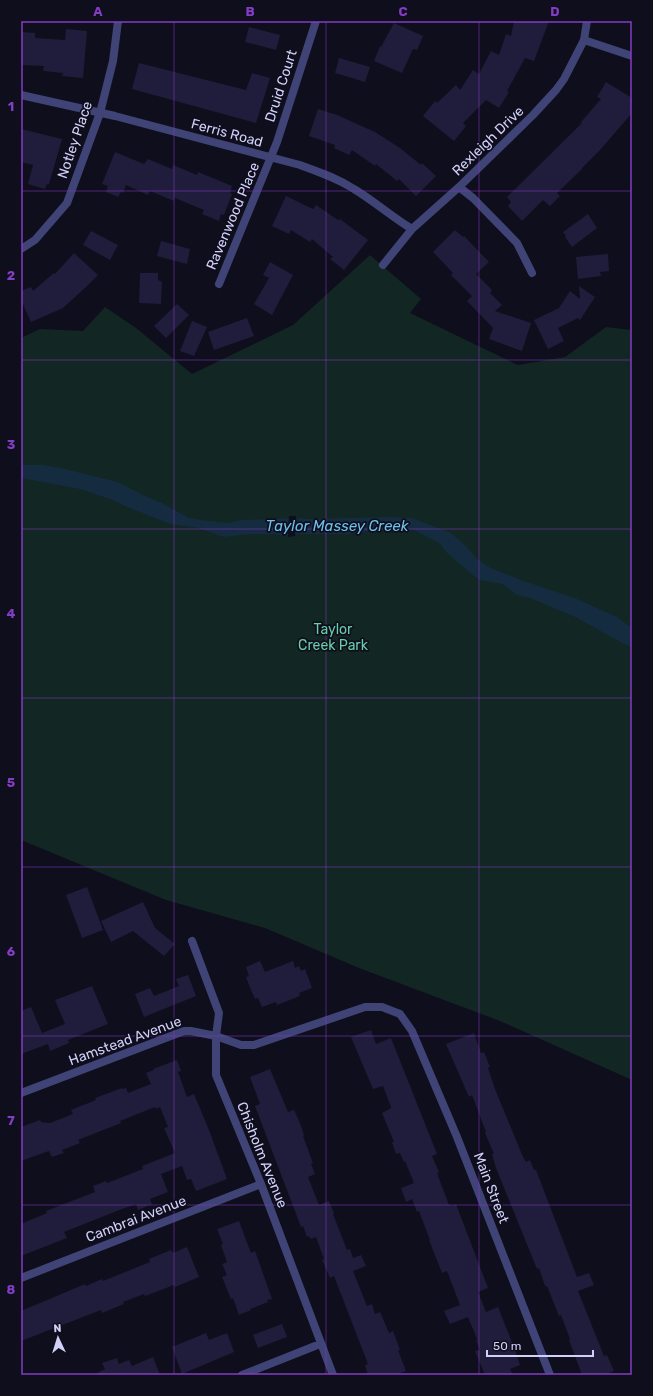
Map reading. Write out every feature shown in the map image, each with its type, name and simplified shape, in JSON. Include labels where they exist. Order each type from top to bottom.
[{"type":"street","name":"Notley Place","points":[[21,248],[35,240],[67,203],[100,113],[112,61],[118,21]]},
{"type":"street","name":"Druid Court","points":[[271,158],[316,21]]},
{"type":"street","name":"Rexleigh Drive","points":[[383,265],[412,229],[459,187],[533,115],[556,90],[564,79],[584,40],[587,21]]},
{"type":"street","points":[[584,40],[632,56]]},
{"type":"street","name":"Ferris Road","points":[[21,94],[100,113],[271,158],[329,175],[353,188],[412,229]]},
{"type":"street","name":"Ravenwood Place","points":[[218,284],[271,158]]},
{"type":"street","points":[[459,187],[473,198],[517,243],[532,273]]},
{"type":"street","name":"Chisholm Avenue","points":[[192,941],[219,1013],[216,1036],[216,1075],[261,1184],[320,1344],[333,1375]]},
{"type":"street","name":"Hamstead Avenue","points":[[21,1093],[184,1031],[216,1036],[241,1045],[254,1045],[364,1007],[382,1007],[400,1014]]},
{"type":"street","name":"Main Street","points":[[400,1014],[412,1031],[451,1123],[550,1375]]},
{"type":"street","name":"Cambrai Avenue","points":[[21,1278],[261,1184]]},
{"type":"street","points":[[242,1375],[320,1344]]},
{"type":"green space","name":"Taylor Creek Park","points":[[370,255],[421,299],[410,313],[518,365],[565,357],[606,327],[632,330],[632,1080],[500,1021],[359,968],[265,928],[166,900],[21,840],[21,338],[40,329],[83,331],[105,307],[136,328],[192,374],[293,325]]},
{"type":"water","name":"Taylor Massey Creek","points":[[21,465],[42,465],[61,468],[118,482],[189,518],[201,520],[228,523],[241,520],[293,518],[412,518],[451,533],[466,546],[476,558],[491,568],[521,580],[575,598],[617,617],[632,628],[632,647],[575,617],[530,598],[517,595],[502,584],[479,580],[448,554],[439,543],[412,529],[386,529],[346,534],[292,534],[285,536],[274,534],[251,534],[224,537],[198,528],[170,524],[110,499],[80,489],[21,478]]},
{"type":"pier","points":[[289,516],[296,516],[295,536],[288,537]]},
{"type":"building","points":[[514,21],[549,21],[534,61],[525,58],[507,91],[509,92],[499,108],[486,100],[463,123],[466,126],[454,141],[423,116],[435,101],[437,103],[456,85],[460,90],[473,70],[479,74],[491,51],[499,55],[506,34],[511,36]]},
{"type":"building","points":[[394,23],[423,36],[417,50],[413,49],[402,73],[374,61],[380,46],[381,47]]},
{"type":"building","points":[[249,27],[280,35],[276,50],[245,42]]},
{"type":"building","points":[[66,29],[87,31],[83,78],[62,76],[63,73],[43,71],[44,66],[21,65],[21,32],[35,33],[35,38],[65,40]]},
{"type":"building","points":[[339,58],[370,67],[365,82],[335,73]]},
{"type":"building","points":[[139,63],[246,90],[252,73],[270,78],[256,123],[132,89]]},
{"type":"building","points":[[606,82],[632,98],[632,113],[600,150],[557,193],[560,196],[550,206],[543,200],[522,221],[508,206],[511,202],[507,197],[582,123],[581,122],[601,99],[597,97]]},
{"type":"building","points":[[318,109],[337,115],[375,132],[400,148],[421,165],[422,163],[436,176],[416,196],[399,179],[397,181],[376,164],[375,166],[352,150],[349,155],[334,148],[335,145],[309,136]]},
{"type":"building","points":[[21,129],[62,139],[49,184],[47,184],[45,189],[28,184],[33,165],[21,162]]},
{"type":"building","points":[[115,152],[144,164],[148,159],[172,169],[173,165],[197,175],[198,172],[232,186],[230,193],[232,194],[224,215],[221,214],[219,221],[202,214],[204,210],[175,198],[174,201],[150,191],[148,195],[126,185],[123,193],[121,192],[118,197],[106,192],[108,186],[102,184]]},
{"type":"building","points":[[286,196],[313,209],[316,205],[338,220],[340,219],[368,240],[344,270],[330,259],[333,257],[312,239],[310,242],[291,230],[289,234],[272,226]]},
{"type":"building","points":[[588,214],[597,228],[572,247],[563,232]]},
{"type":"building","points":[[455,230],[463,237],[464,236],[489,262],[476,274],[492,290],[490,293],[502,305],[495,311],[531,323],[522,351],[489,339],[493,328],[467,301],[472,296],[451,275],[453,273],[433,252]]},
{"type":"building","points":[[91,231],[118,245],[110,260],[83,245]]},
{"type":"building","points":[[161,241],[190,249],[187,264],[157,256]]},
{"type":"building","points":[[74,253],[98,275],[63,308],[31,322],[21,300],[21,291],[31,287],[33,291],[54,273],[55,274]]},
{"type":"building","points":[[608,254],[609,271],[600,272],[601,276],[578,279],[576,257]]},
{"type":"building","points":[[270,262],[293,275],[272,315],[254,304],[269,278],[263,275]]},
{"type":"building","points":[[140,273],[158,273],[158,280],[162,282],[161,304],[139,303]]},
{"type":"building","points":[[579,286],[595,297],[580,320],[578,318],[558,328],[564,341],[548,349],[534,320],[559,308],[570,291],[580,299]]},
{"type":"building","points":[[177,304],[189,315],[166,338],[154,326]]},
{"type":"building","points":[[247,318],[254,336],[214,350],[208,332]]},
{"type":"building","points":[[192,321],[207,327],[194,356],[180,351]]},
{"type":"building","points":[[87,887],[103,930],[82,938],[66,895]]},
{"type":"building","points":[[143,902],[155,928],[175,944],[164,956],[133,931],[111,942],[101,921]]},
{"type":"building","points":[[260,961],[265,972],[293,961],[295,968],[299,966],[301,971],[305,969],[312,988],[299,993],[300,996],[277,1005],[276,1002],[262,1007],[258,998],[255,999],[246,977],[249,976],[246,967]]},
{"type":"building","points":[[188,975],[196,996],[144,1017],[135,994],[150,988],[154,996],[179,986],[176,979]]},
{"type":"building","points":[[92,986],[108,1024],[68,1040],[69,1043],[50,1051],[48,1044],[21,1054],[21,1011],[31,1007],[42,1033],[65,1024],[55,1000]]},
{"type":"building","points":[[371,1030],[376,1044],[391,1038],[437,1154],[432,1156],[439,1172],[437,1173],[449,1205],[451,1204],[451,1206],[456,1204],[488,1288],[478,1292],[486,1312],[498,1307],[515,1350],[520,1365],[510,1369],[513,1375],[485,1375],[475,1351],[480,1350],[468,1317],[450,1324],[444,1311],[460,1305],[447,1271],[442,1273],[419,1211],[417,1212],[412,1199],[406,1202],[401,1188],[414,1183],[405,1161],[404,1162],[400,1153],[396,1154],[392,1142],[394,1142],[382,1113],[391,1107],[383,1086],[373,1089],[351,1037]]},
{"type":"building","points":[[474,1033],[481,1053],[484,1052],[490,1067],[488,1068],[495,1089],[523,1157],[526,1162],[530,1160],[534,1170],[536,1170],[577,1277],[589,1273],[594,1285],[578,1291],[604,1356],[607,1355],[614,1371],[605,1375],[582,1375],[561,1315],[559,1316],[547,1286],[545,1286],[539,1268],[537,1269],[496,1168],[492,1154],[494,1154],[472,1095],[469,1097],[446,1044]]},
{"type":"building","points":[[177,1060],[181,1071],[178,1072],[187,1097],[194,1094],[227,1179],[196,1191],[191,1179],[187,1180],[182,1166],[161,1174],[168,1192],[150,1199],[152,1204],[138,1210],[136,1204],[64,1232],[67,1238],[21,1256],[21,1224],[47,1213],[46,1211],[95,1192],[93,1186],[106,1181],[107,1183],[143,1169],[142,1166],[175,1153],[164,1128],[168,1127],[160,1107],[156,1109],[155,1107],[120,1121],[121,1123],[78,1140],[80,1143],[62,1150],[64,1153],[52,1157],[49,1151],[21,1161],[21,1127],[40,1120],[41,1122],[50,1123],[73,1114],[71,1110],[96,1100],[95,1098],[122,1088],[126,1088],[128,1093],[151,1084],[146,1073]]},
{"type":"building","points":[[270,1069],[288,1112],[294,1110],[300,1123],[315,1174],[308,1177],[319,1205],[329,1201],[347,1250],[350,1249],[353,1258],[361,1255],[366,1266],[353,1271],[367,1306],[372,1304],[375,1314],[380,1312],[389,1333],[393,1331],[406,1371],[395,1375],[368,1375],[365,1365],[368,1364],[334,1276],[330,1278],[322,1260],[324,1259],[316,1237],[311,1239],[309,1236],[307,1237],[303,1226],[301,1227],[255,1106],[260,1104],[250,1077]]},
{"type":"building","points":[[239,1221],[251,1253],[255,1251],[272,1299],[267,1300],[268,1302],[239,1315],[233,1298],[231,1299],[222,1277],[227,1275],[222,1264],[227,1262],[221,1245],[223,1244],[217,1229]]},
{"type":"building","points":[[187,1247],[199,1277],[175,1287],[174,1285],[145,1296],[144,1294],[123,1302],[124,1304],[102,1313],[101,1310],[21,1341],[21,1311],[85,1284],[86,1286],[102,1279],[103,1281],[150,1262],[149,1259],[171,1250],[173,1253]]},
{"type":"building","points":[[282,1324],[287,1337],[258,1348],[253,1335]]},
{"type":"building","points":[[206,1333],[209,1340],[227,1333],[234,1352],[182,1374],[172,1347]]},
{"type":"building","points":[[153,1357],[160,1375],[93,1375],[105,1369],[102,1363],[117,1358],[119,1364],[129,1360],[132,1366]]}]
